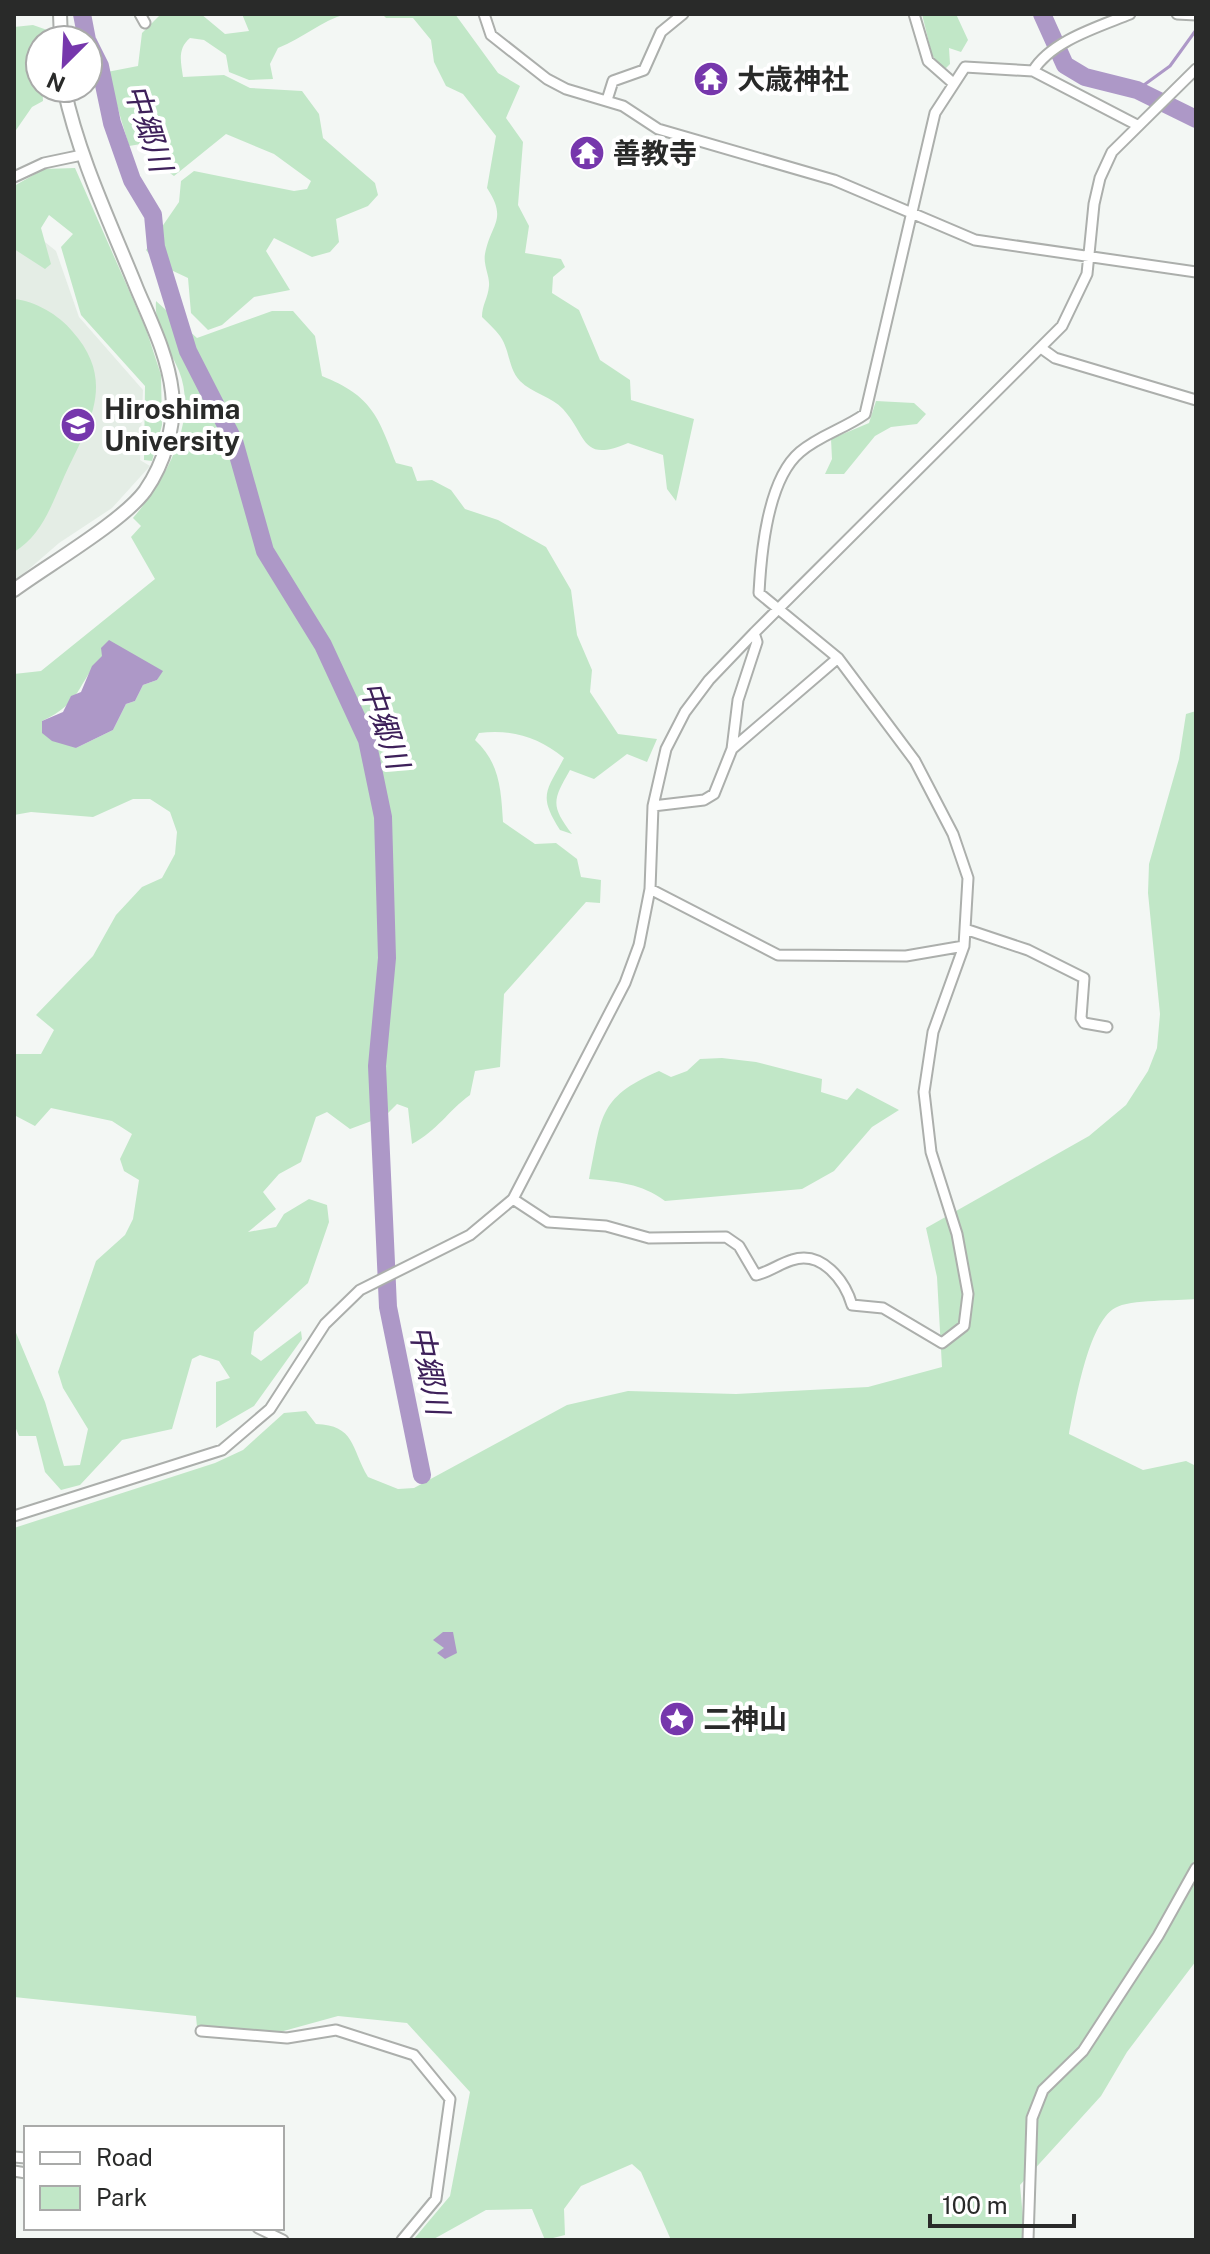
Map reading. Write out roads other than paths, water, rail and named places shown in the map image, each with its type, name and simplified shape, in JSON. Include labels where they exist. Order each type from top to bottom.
[{"type":"main road","points":[[14,590],[122,514],[145,491],[163,459],[171,425],[173,394],[163,352],[82,155],[68,104]]},
{"type":"street","points":[[484,14],[491,35],[547,79],[566,89],[623,106],[658,129],[834,180],[975,240],[1196,272]]},
{"type":"street","points":[[607,100],[613,81],[644,70],[661,32],[683,14]]},
{"type":"street","points":[[914,14],[928,61],[953,83]]},
{"type":"street","points":[[1033,71],[1040,60],[1080,35],[1130,14]]},
{"type":"street","points":[[1177,14],[1196,15]]},
{"type":"street","points":[[513,1199],[548,1222],[606,1226],[649,1238],[726,1237],[739,1246],[756,1275],[793,1260],[823,1266],[846,1284],[852,1305],[883,1308],[942,1343],[964,1326],[968,1294],[957,1234],[931,1152],[924,1092],[933,1032],[964,946],[968,878],[953,834],[915,761],[838,658],[780,607],[759,593],[761,555],[783,471],[800,452],[830,431],[851,424],[865,414],[935,113],[965,67],[1033,71],[1139,123]]},
{"type":"street","points":[[14,1516],[222,1450],[270,1409],[325,1324],[360,1290],[470,1235],[513,1199],[625,983],[639,945],[650,889],[653,806],[666,749],[685,712],[709,680],[754,633],[1062,326],[1077,299],[1089,257],[1100,178],[1112,152],[1196,69]]},
{"type":"street","points":[[14,177],[44,163],[82,155]]},
{"type":"street","points":[[1041,348],[1055,358],[1196,400]]},
{"type":"street","points":[[653,806],[704,800],[714,794],[732,749],[738,700],[757,642],[754,633]]},
{"type":"street","points":[[732,749],[838,658]]},
{"type":"street","points":[[650,889],[778,955],[906,956],[964,946]]},
{"type":"street","points":[[965,929],[1028,950],[1084,978],[1081,1018],[1084,1023],[1107,1027]]},
{"type":"street","points":[[1028,2240],[1032,2118],[1043,2090],[1083,2051],[1158,1936],[1196,1868]]},
{"type":"street","points":[[201,2031],[287,2038],[336,2030],[414,2055],[450,2099],[436,2199],[402,2240]]},
{"type":"street","points":[[262,2230],[283,2240]]},
{"type":"waterway","name":"中郷川","points":[[82,14],[84,24]]},
{"type":"waterway","points":[[1042,14],[1065,65],[1085,77],[1137,90],[1196,119]]},
{"type":"waterway","points":[[1137,90],[1170,66],[1196,30]]},
{"type":"waterway","name":"中郷川","points":[[104,85],[112,123],[132,180],[153,215],[156,247],[188,351],[234,441],[265,551],[323,645],[367,740],[383,817],[387,958],[377,1066],[388,1307],[422,1475]]},
{"type":"place","name":"大歳神社","points":[[711,79]]},
{"type":"place","name":"善教寺","points":[[587,153]]},
{"type":"place","name":"Hiroshima University","points":[[78,425]]},
{"type":"place","name":"二神山","points":[[677,1719]]}]
